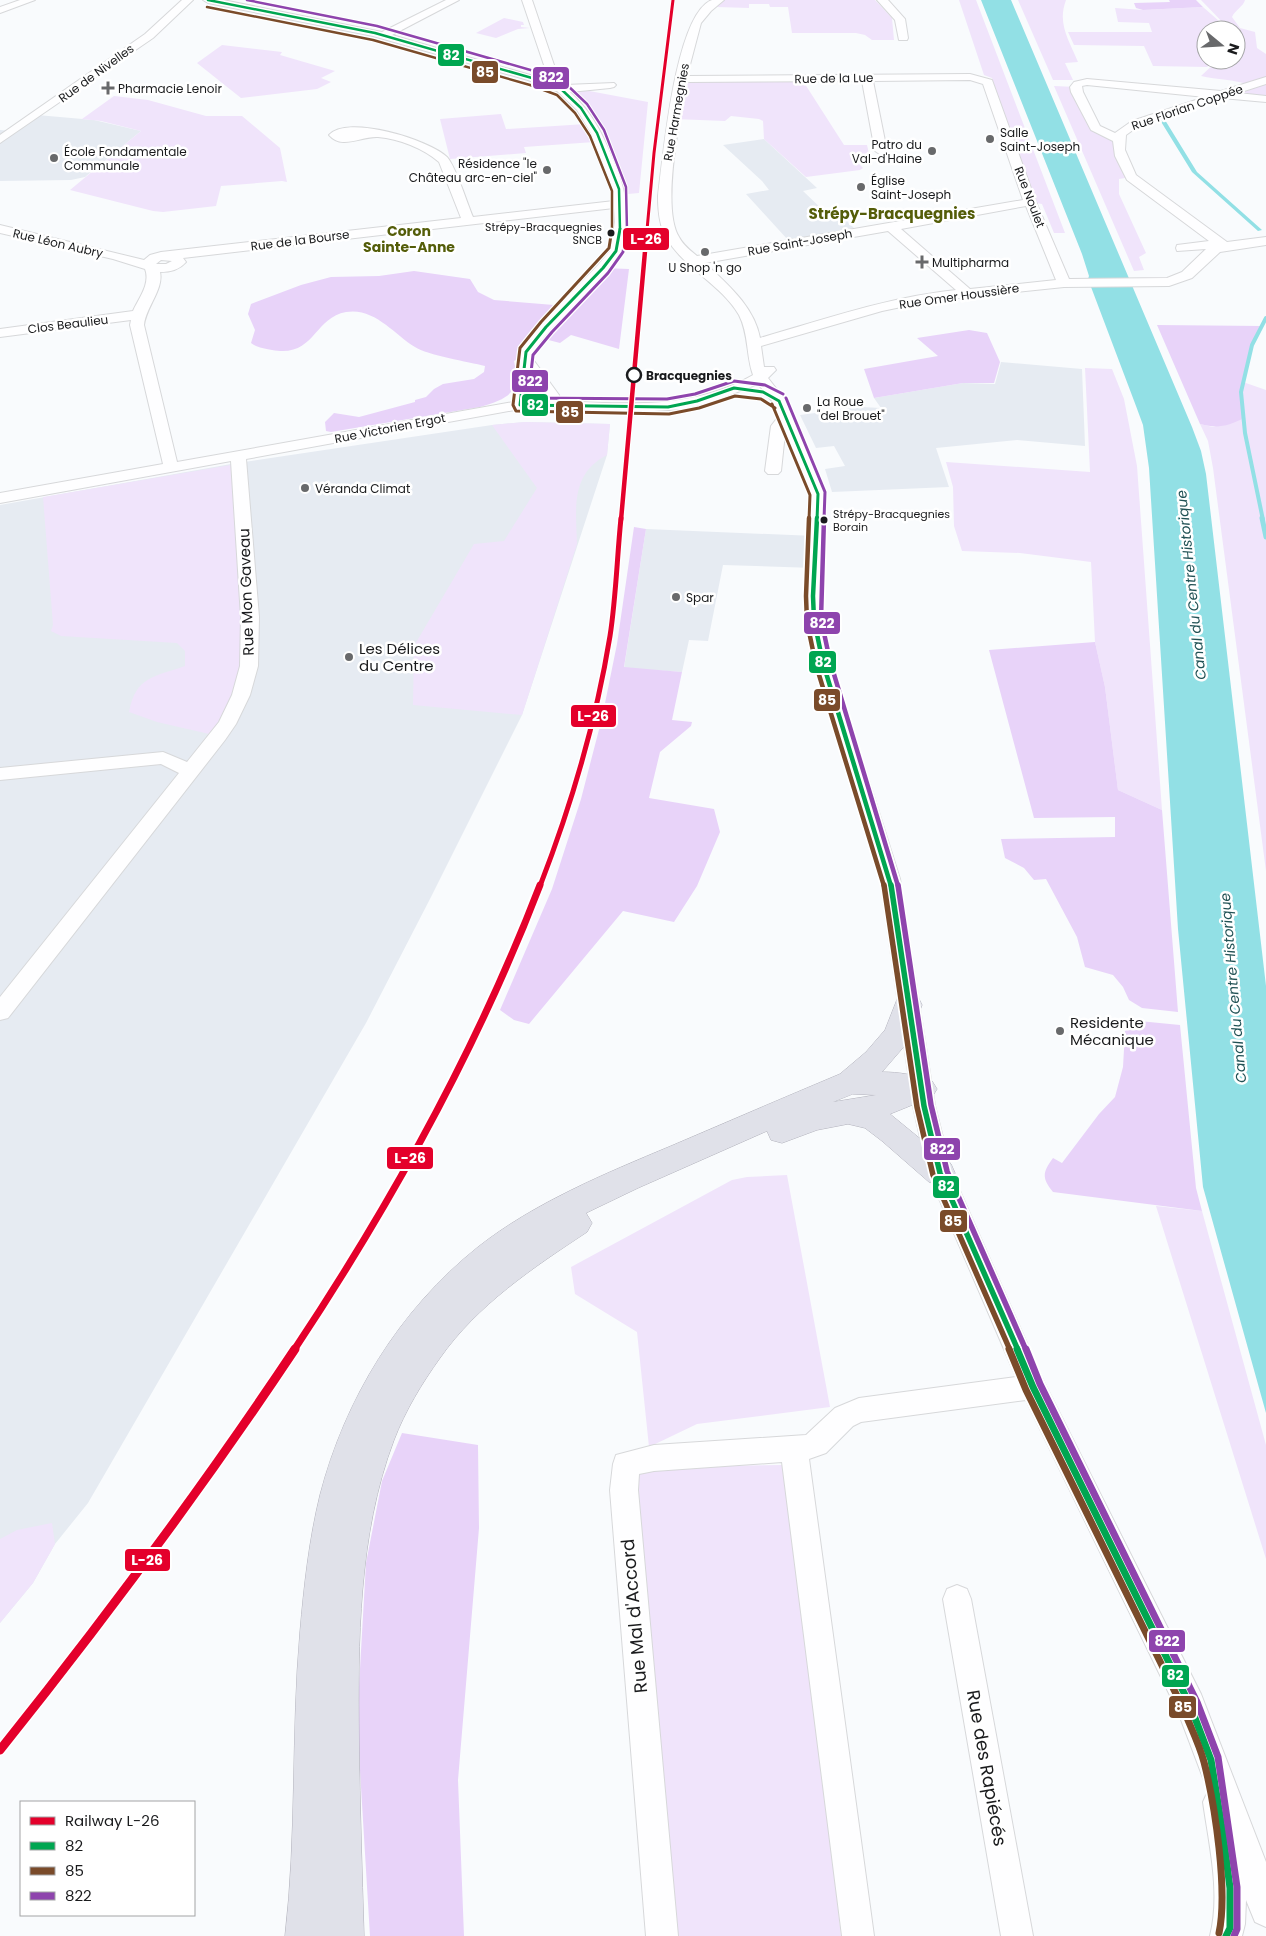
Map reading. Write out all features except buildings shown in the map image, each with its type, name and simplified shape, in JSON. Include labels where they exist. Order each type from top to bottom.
[{"type":"highway","points":[[343,1936],[339,1700],[344,1591],[353,1522],[365,1470],[384,1423],[406,1381],[428,1346],[483,1288],[530,1251],[623,1197],[806,1121],[850,1097],[876,1060],[897,1035],[908,1004]]},
{"type":"highway","points":[[306,1936],[311,1899],[314,1703],[323,1589],[332,1521],[346,1467],[362,1422],[390,1369],[416,1330],[444,1299],[478,1267],[518,1236],[566,1207],[614,1184],[850,1097],[903,1100],[922,1089]]},
{"type":"highway","points":[[850,1097],[940,1173]]},
{"type":"street","points":[[0,10],[30,0]]},
{"type":"street","name":"Rue de Nivelles","points":[[0,140],[149,36],[188,0]]},
{"type":"street","points":[[208,0],[383,35],[532,78],[561,89],[581,108],[598,132],[619,189],[621,222],[616,251],[603,268],[533,342],[525,356],[526,361],[520,405]]},
{"type":"street","points":[[383,35],[454,0]]},
{"type":"street","points":[[527,0],[550,68],[558,79],[561,89]]},
{"type":"street","name":"Rue Harmegnies","points":[[719,0],[706,9],[696,23],[680,79],[666,173],[664,205],[670,233],[678,245],[729,294],[741,309],[752,329],[758,333],[758,343]]},
{"type":"street","points":[[882,0],[900,19],[902,38]]},
{"type":"street","name":"Rue de la Lue","points":[[680,79],[970,77],[988,82]]},
{"type":"street","points":[[867,78],[881,151]]},
{"type":"street","name":"Rue Florian Coppée","points":[[1224,246],[1131,176],[1125,167],[1118,139],[1120,134],[1136,123],[1266,80]]},
{"type":"street","name":"Rue Noulet","points":[[988,82],[1030,202],[1071,282]]},
{"type":"street","points":[[1118,139],[1095,128],[1077,92],[1076,87],[1078,84],[1087,82],[1266,99]]},
{"type":"street","points":[[561,89],[610,85]]},
{"type":"street","points":[[374,134],[411,141],[437,154],[444,161],[468,221]]},
{"type":"street","name":"Rue Saint-Joseph","points":[[694,261],[1030,202]]},
{"type":"street","name":"Rue de la Bourse","points":[[151,286],[154,276],[163,263],[220,250],[468,221],[619,207]]},
{"type":"street","points":[[906,223],[982,291]]},
{"type":"street","points":[[890,226],[967,293]]},
{"type":"street","name":"Rue Léon Aubry","points":[[0,229],[117,256],[163,263]]},
{"type":"street","points":[[1182,248],[1211,245],[1224,246],[1265,241]]},
{"type":"street","name":"Rue Omer Houssière","points":[[758,343],[880,307],[930,297],[1071,282],[1139,283],[1180,279],[1192,271],[1211,251],[1224,246]]},
{"type":"street","name":"Rue de la Bourse","points":[[137,315],[163,263]]},
{"type":"street","points":[[137,315],[137,325],[171,467]]},
{"type":"street","name":"Clos Beaulieu","points":[[0,333],[137,315]]},
{"type":"street","points":[[753,381],[758,343]]},
{"type":"street","points":[[753,381],[758,343]]},
{"type":"street","points":[[756,360],[749,374],[753,381],[782,404],[818,494],[813,596],[814,620],[823,663],[890,879],[922,1089],[940,1173],[1006,1321],[1033,1387],[1190,1705],[1246,1849],[1266,1911]]},
{"type":"street","points":[[526,361],[552,395],[553,404]]},
{"type":"street","name":"Rue Victorien Ergot","points":[[0,498],[520,405],[668,407],[692,403],[753,381],[762,392],[782,404]]},
{"type":"street","points":[[773,471],[782,404]]},
{"type":"street","name":"Rue Mon Gaveau","points":[[0,1012],[228,724],[246,681],[250,617],[238,456]]},
{"type":"street","points":[[0,774],[163,758],[190,771]]},
{"type":"street","name":"Rue Mal d'Accord","points":[[662,1936],[624,1490],[626,1464],[654,1458],[806,1448],[817,1444],[844,1416],[859,1410],[1033,1387]]},
{"type":"street","points":[[794,1448],[858,1936]]},
{"type":"street","name":"Rue des Rapiécés","points":[[957,1599],[1017,1936]]},
{"type":"street","points":[[1211,1760],[1230,1888],[1230,1928],[1226,1936]]},
{"type":"shaded area","points":[[724,0],[875,0],[892,18],[894,40],[872,40],[865,35],[856,33],[792,33],[788,7],[770,7],[769,4],[749,4],[749,8],[717,7]]},
{"type":"shaded area","points":[[959,0],[976,0],[1065,233],[1054,233],[1042,204],[1030,202],[992,78],[984,75]]},
{"type":"shaded area","points":[[1018,0],[1066,0],[1063,24],[1078,62],[1065,63],[1073,80],[1053,80]]},
{"type":"shaded area","points":[[1169,0],[1196,0],[1203,7],[1143,10],[1136,8],[1134,3],[1170,2]]},
{"type":"shaded area","points":[[1201,0],[1245,0],[1232,17],[1234,20],[1220,20]]},
{"type":"shaded area","points":[[1203,7],[1218,20],[1196,20],[1196,67],[1153,66],[1144,46],[1074,45],[1068,32],[1152,32],[1149,23],[1118,22],[1115,8],[1143,10]]},
{"type":"shaded area","points":[[504,18],[523,22],[524,25],[521,25],[521,27],[530,28],[518,29],[496,38],[476,33]]},
{"type":"shaded area","points":[[1246,30],[1255,32],[1257,48],[1266,54],[1266,99],[1222,94],[1249,85],[1201,76],[1207,70],[1246,70]]},
{"type":"shaded area","points":[[222,45],[282,52],[280,55],[335,71],[321,78],[331,82],[317,89],[241,98],[197,63]]},
{"type":"shaded area","points":[[680,79],[803,81],[844,145],[867,145],[871,162],[859,164],[863,168],[860,170],[806,177],[764,139],[763,121],[759,119],[731,116],[725,121],[674,119]]},
{"type":"shaded area","points":[[1054,86],[1076,87],[1095,128],[1118,139],[1131,177],[1119,179],[1119,194],[1146,253],[1139,257],[1144,270],[1134,271]]},
{"type":"shaded area","points":[[584,90],[648,102],[639,193],[628,194],[610,139],[597,118],[574,92]]},
{"type":"shaded area","points":[[114,96],[148,100],[206,116],[242,116],[280,148],[287,182],[221,186],[216,206],[163,212],[70,190],[141,131],[101,121],[82,119]]},
{"type":"shaded area","points":[[501,114],[506,129],[586,124],[594,142],[524,147],[526,153],[450,159],[440,119]]},
{"type":"shaded area","name":"École Fondamentale Communale","points":[[37,115],[94,120],[141,131],[85,177],[71,180],[0,181],[0,130],[13,131]]},
{"type":"shaded area","points":[[764,139],[817,188],[803,191],[826,213],[841,211],[841,215],[854,228],[788,240],[746,194],[769,190],[762,181],[723,145]]},
{"type":"shaded area","points":[[603,268],[629,269],[619,349],[571,335],[560,343],[537,337],[525,356],[514,361],[516,380],[510,393],[499,401],[480,407],[331,432],[326,431],[325,422],[334,413],[359,417],[415,402],[415,400],[426,397],[443,384],[474,379],[484,372],[485,366],[421,350],[407,342],[375,317],[356,312],[346,312],[335,316],[306,343],[297,348],[286,351],[272,350],[258,347],[251,343],[255,330],[248,314],[251,304],[301,285],[331,277],[379,276],[414,271],[470,279],[478,292],[494,300],[554,305],[559,308]]},
{"type":"shaded area","points":[[1157,325],[1262,326],[1251,349],[1245,371],[1243,382],[1244,418],[1223,426],[1200,424]]},
{"type":"shaded area","points":[[969,330],[987,333],[1000,362],[994,383],[963,383],[874,398],[864,369],[938,356],[917,338]]},
{"type":"shaded area","points":[[1001,362],[1082,369],[1085,446],[1017,440],[936,448],[949,487],[832,492],[825,469],[845,466],[834,446],[816,448],[800,415],[861,407],[881,408],[874,398],[963,383],[995,384]]},
{"type":"shaded area","points":[[1085,368],[1112,369],[1124,399],[1137,466],[1162,810],[1118,790],[1105,687],[1095,642],[1091,562],[1020,553],[962,551],[954,526],[953,487],[946,462],[1090,472]]},
{"type":"shaded area","points":[[1243,382],[1266,390],[1266,871],[1213,468],[1208,441],[1200,424],[1213,427],[1244,418],[1241,392]]},
{"type":"shaded area","points":[[525,422],[610,424],[607,455],[522,715],[366,1023],[88,1503],[55,1544],[33,1583],[0,1623],[0,505],[231,464],[492,425]]},
{"type":"shaded area","points":[[525,422],[610,424],[607,455],[595,463],[581,482],[576,505],[577,544],[522,715],[413,705],[414,646],[474,544],[504,541],[537,488],[492,425]]},
{"type":"shaded area","points":[[238,456],[249,666],[218,736],[157,722],[129,712],[136,691],[148,680],[185,666],[185,651],[177,643],[61,636],[51,631],[53,625],[43,497],[231,465]]},
{"type":"shaded area","points":[[634,527],[646,529],[624,667],[682,672],[672,720],[692,722],[691,726],[660,752],[649,798],[714,809],[720,832],[697,886],[674,922],[623,911],[529,1024],[514,1020],[500,1010],[552,889],[581,799],[602,718],[617,644]]},
{"type":"shaded area","points":[[646,529],[815,536],[814,568],[723,565],[708,641],[689,640],[682,672],[624,668]]},
{"type":"shaded area","points":[[1095,642],[1105,687],[1118,790],[1162,810],[1178,1012],[1142,1008],[1129,1000],[1123,987],[1113,975],[1085,967],[1077,937],[1046,879],[1034,880],[1024,868],[1005,858],[1001,839],[1115,837],[1115,817],[1034,818],[989,650]]},
{"type":"shaded area","points":[[1139,1021],[1180,1025],[1196,1188],[1202,1211],[1053,1192],[1045,1179],[1045,1172],[1053,1158],[1062,1163],[1099,1114],[1115,1097],[1123,1067],[1125,1031]]},
{"type":"shaded area","points":[[787,1175],[830,1407],[697,1424],[649,1447],[637,1332],[575,1294],[571,1267],[732,1180],[747,1177]]},
{"type":"shaded area","points":[[1156,1206],[1202,1211],[1266,1445],[1266,1559]]},
{"type":"shaded area","points":[[402,1433],[478,1445],[479,1528],[458,1780],[464,1936],[370,1936],[357,1721],[366,1563],[382,1481]]},
{"type":"shaded area","points":[[783,1465],[794,1518],[841,1936],[673,1936],[634,1481],[637,1475],[645,1470],[712,1466]]},
{"type":"shaded area","points":[[52,1523],[55,1544],[33,1583],[0,1623],[0,1539],[17,1530]]},
{"type":"water","name":"Canal du Centre Historique","points":[[981,0],[1011,0],[1192,427],[1201,451],[1206,474],[1266,986],[1266,1413],[1203,1187],[1178,929],[1149,468],[1143,425],[1088,279],[1089,276],[1082,254]]},
{"type":"water","points":[[1160,120],[1165,120],[1197,172],[1262,230],[1258,231],[1192,172]]},
{"type":"waterway","points":[[1263,520],[1245,433],[1241,392],[1252,345],[1266,318]]},
{"type":"waterway","points":[[1262,518],[1266,537]]},
{"type":"rail line","name":"L-26","points":[[0,1750],[156,1549],[254,1411],[301,1340],[346,1269],[426,1130],[462,1063],[495,995],[525,925],[552,854],[576,782],[595,709],[610,635],[654,153],[673,0]]},
{"type":"transit line","name":"82","points":[[208,0],[375,33],[532,78],[561,89],[581,108],[597,133],[619,189],[621,222],[616,251],[603,268],[546,327],[526,352],[520,405],[668,407],[697,401],[734,388],[763,392],[779,401]]},
{"type":"transit line","name":"822","points":[[247,0],[377,26],[534,71],[565,83],[587,104],[604,130],[626,187],[628,222],[623,252],[608,273],[552,332],[533,355],[528,398],[667,399],[695,394],[734,381],[765,385],[783,394]]},
{"type":"transit line","name":"85","points":[[207,7],[373,40],[530,85],[557,95],[575,113],[590,136],[612,191],[613,222],[609,248],[541,322],[520,348],[513,405],[516,411],[669,414],[699,408],[735,396],[761,399],[775,408]]},
{"type":"transit line","name":"822","points":[[786,398],[825,492],[821,619],[830,661],[897,877],[931,1105],[947,1171],[1013,1318],[1040,1384],[1197,1702],[1218,1757],[1237,1887],[1237,1929],[1234,1936]]},
{"type":"transit line","name":"82","points":[[779,401],[818,494],[813,596],[814,620],[823,663],[890,879],[924,1106],[940,1173],[1006,1321],[1033,1387],[1190,1705],[1211,1760],[1230,1888],[1230,1928],[1226,1936]]},
{"type":"transit line","name":"85","points":[[772,404],[810,495],[806,596],[807,622],[816,665],[883,881],[917,1107],[933,1175],[1026,1390],[1183,1708],[1200,1748],[1215,1822],[1221,1876],[1222,1920],[1219,1933]]},
{"type":"place","name":"Pharmacie Lenoir","points":[[108,88]]},
{"type":"place","name":"Salle Saint-Joseph","points":[[990,139]]},
{"type":"place","name":"Patro du Val-d'Haine","points":[[932,151]]},
{"type":"place","name":"École Fondamentale Communale","points":[[54,158]]},
{"type":"place","name":"Résidence \"le Château arc-en-ciel\"","points":[[547,170]]},
{"type":"place","name":"Église Saint-Joseph","points":[[861,187]]},
{"type":"place","name":"Strépy-Bracquegnies SNCB","points":[[611,233]]},
{"type":"place","name":"U Shop 'n go","points":[[705,252]]},
{"type":"place","name":"Multipharma","points":[[922,262]]},
{"type":"place","name":"Bracquegnies","points":[[634,375]]},
{"type":"place","name":"La Roue \"del Brouet\"","points":[[807,408]]},
{"type":"place","name":"Véranda Climat","points":[[305,488]]},
{"type":"place","name":"Strépy-Bracquegnies Borain","points":[[824,520]]},
{"type":"place","name":"Spar","points":[[676,597]]},
{"type":"place","name":"Les Délices du Centre","points":[[349,657]]},
{"type":"place","name":"Residente Mécanique","points":[[1060,1031]]},
{"type":"district","name":"Strépy-Bracquegnies","points":[[892,213]]},
{"type":"district","name":"Coron Sainte-Anne","points":[[409,240]]}]
